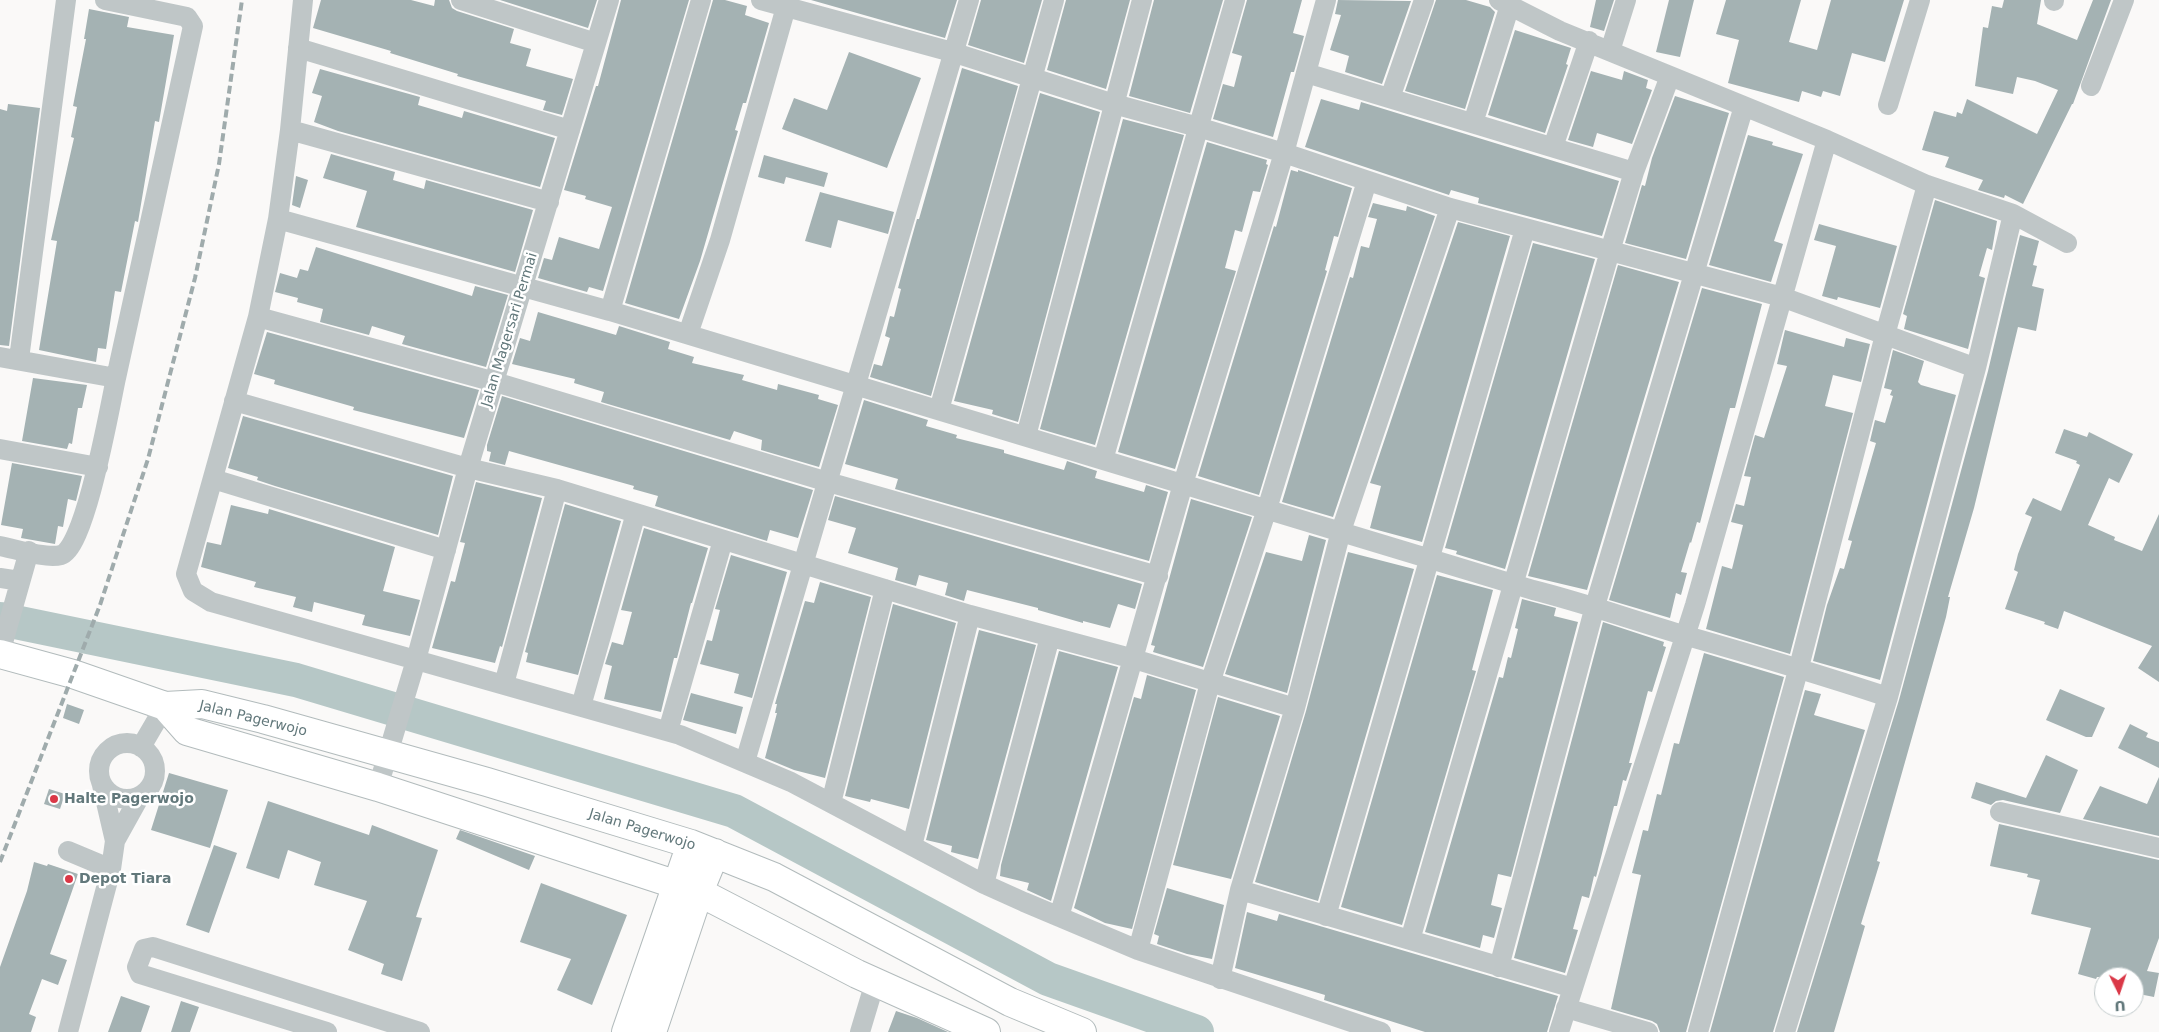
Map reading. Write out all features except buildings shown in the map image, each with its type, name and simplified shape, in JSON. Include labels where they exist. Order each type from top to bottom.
[{"type":"main road","points":[[2,649],[164,706]]},
{"type":"main road","name":"Jalan Pagerwojo","points":[[164,706],[202,704],[390,749],[487,782],[703,849],[791,886],[1010,1002],[1082,1032]]},
{"type":"main road","name":"Jalan Pagerwojo","points":[[164,706],[187,731],[378,787],[688,888],[875,982],[986,1032]]},
{"type":"main road","points":[[252,750],[263,719]]},
{"type":"main road","points":[[626,1032],[703,849]]},
{"type":"main road","points":[[652,1032],[688,888]]},
{"type":"street","points":[[66,0],[10,358],[116,378]]},
{"type":"street","points":[[0,546],[51,556],[62,555],[69,551],[74,544],[98,467],[194,26],[187,17],[105,0]]},
{"type":"street","points":[[302,0],[290,130],[278,219],[258,317],[186,574],[193,591],[211,602],[668,731],[791,782],[984,884],[1058,917],[1138,950],[1381,1032]]},
{"type":"street","points":[[461,0],[596,43]]},
{"type":"street","name":"Jalan Magersari Permai","points":[[378,787],[416,660],[468,468],[496,382],[608,0]]},
{"type":"street","points":[[610,311],[701,0]]},
{"type":"street","points":[[761,0],[952,52],[1032,79],[1198,127],[1450,208],[1782,297],[1976,368]]},
{"type":"street","points":[[745,762],[804,565],[952,52],[969,0]]},
{"type":"street","points":[[939,410],[1054,0]]},
{"type":"street","points":[[1026,436],[1142,0]]},
{"type":"street","points":[[1103,460],[1235,0]]},
{"type":"street","points":[[1058,917],[1183,484],[1284,154],[1326,0]]},
{"type":"street","points":[[1390,98],[1424,0]]},
{"type":"street","points":[[1610,51],[1626,0]]},
{"type":"street","points":[[1888,105],[1920,0]]},
{"type":"street","points":[[2091,86],[2124,0]]},
{"type":"street","points":[[1473,123],[1504,3],[1560,31],[1589,41],[1828,140],[1927,185],[2013,214],[2067,243]]},
{"type":"street","points":[[688,334],[720,240],[786,7]]},
{"type":"street","points":[[1553,147],[1589,41]]},
{"type":"street","points":[[298,48],[570,130]]},
{"type":"street","points":[[1306,73],[1634,172]]},
{"type":"street","points":[[1410,940],[1610,251],[1634,172],[1670,76]]},
{"type":"street","points":[[1499,967],[1595,606],[1744,106]]},
{"type":"street","points":[[290,130],[549,202]]},
{"type":"street","points":[[1559,1032],[1685,635],[1828,140]]},
{"type":"street","points":[[1138,950],[1210,683],[1267,509],[1367,181]]},
{"type":"street","points":[[1698,1032],[1798,667],[1885,334],[1927,185]]},
{"type":"street","points":[[1220,979],[1240,890],[1295,708],[1341,532],[1450,208]]},
{"type":"street","points":[[1785,1032],[1888,697],[1976,368],[2013,214]]},
{"type":"street","points":[[278,219],[523,286],[688,334],[1341,532],[1798,667],[1888,697]]},
{"type":"street","points":[[1326,916],[1525,229]]},
{"type":"street","points":[[258,317],[496,382],[828,482],[1158,576]]},
{"type":"street","points":[[234,401],[468,468],[557,489],[970,615],[1134,659],[1295,708]]},
{"type":"street","points":[[0,449],[98,467]]},
{"type":"street","points":[[212,479],[446,550]]},
{"type":"street","points":[[504,684],[557,489]]},
{"type":"street","points":[[581,706],[636,513]]},
{"type":"street","points":[[668,731],[723,540]]},
{"type":"street","points":[[2,649],[29,551]]},
{"type":"street","points":[[0,578],[19,586]]},
{"type":"street","points":[[831,804],[885,588]]},
{"type":"street","points":[[912,846],[970,615]]},
{"type":"street","points":[[984,884],[1050,637]]},
{"type":"street","points":[[141,747],[164,706]]},
{"type":"street","points":[[102,785],[117,798],[130,799],[140,796],[148,790],[155,772],[148,754],[141,747],[121,744],[104,755],[99,775],[115,841]]},
{"type":"street","points":[[68,1032],[111,869],[115,841],[140,796]]},
{"type":"street","points":[[2000,812],[2159,848]]},
{"type":"street","points":[[68,851],[111,869]]},
{"type":"street","points":[[1240,890],[1573,988]]},
{"type":"street","points":[[327,1032],[140,974],[138,967],[144,948],[153,947],[420,1032]]},
{"type":"street","points":[[860,1032],[875,982]]},
{"type":"street","points":[[1566,1008],[1648,1032]]},
{"type":"waterway","points":[[0,619],[296,680],[734,811],[1048,979],[1197,1032]]},
{"type":"railway","points":[[0,862],[100,605],[148,459],[195,278],[219,164],[242,0]]},
{"type":"place","name":"Halte Pagerwojo","points":[[54,799]]},
{"type":"place","name":"Depot Tiara","points":[[69,879]]}]
